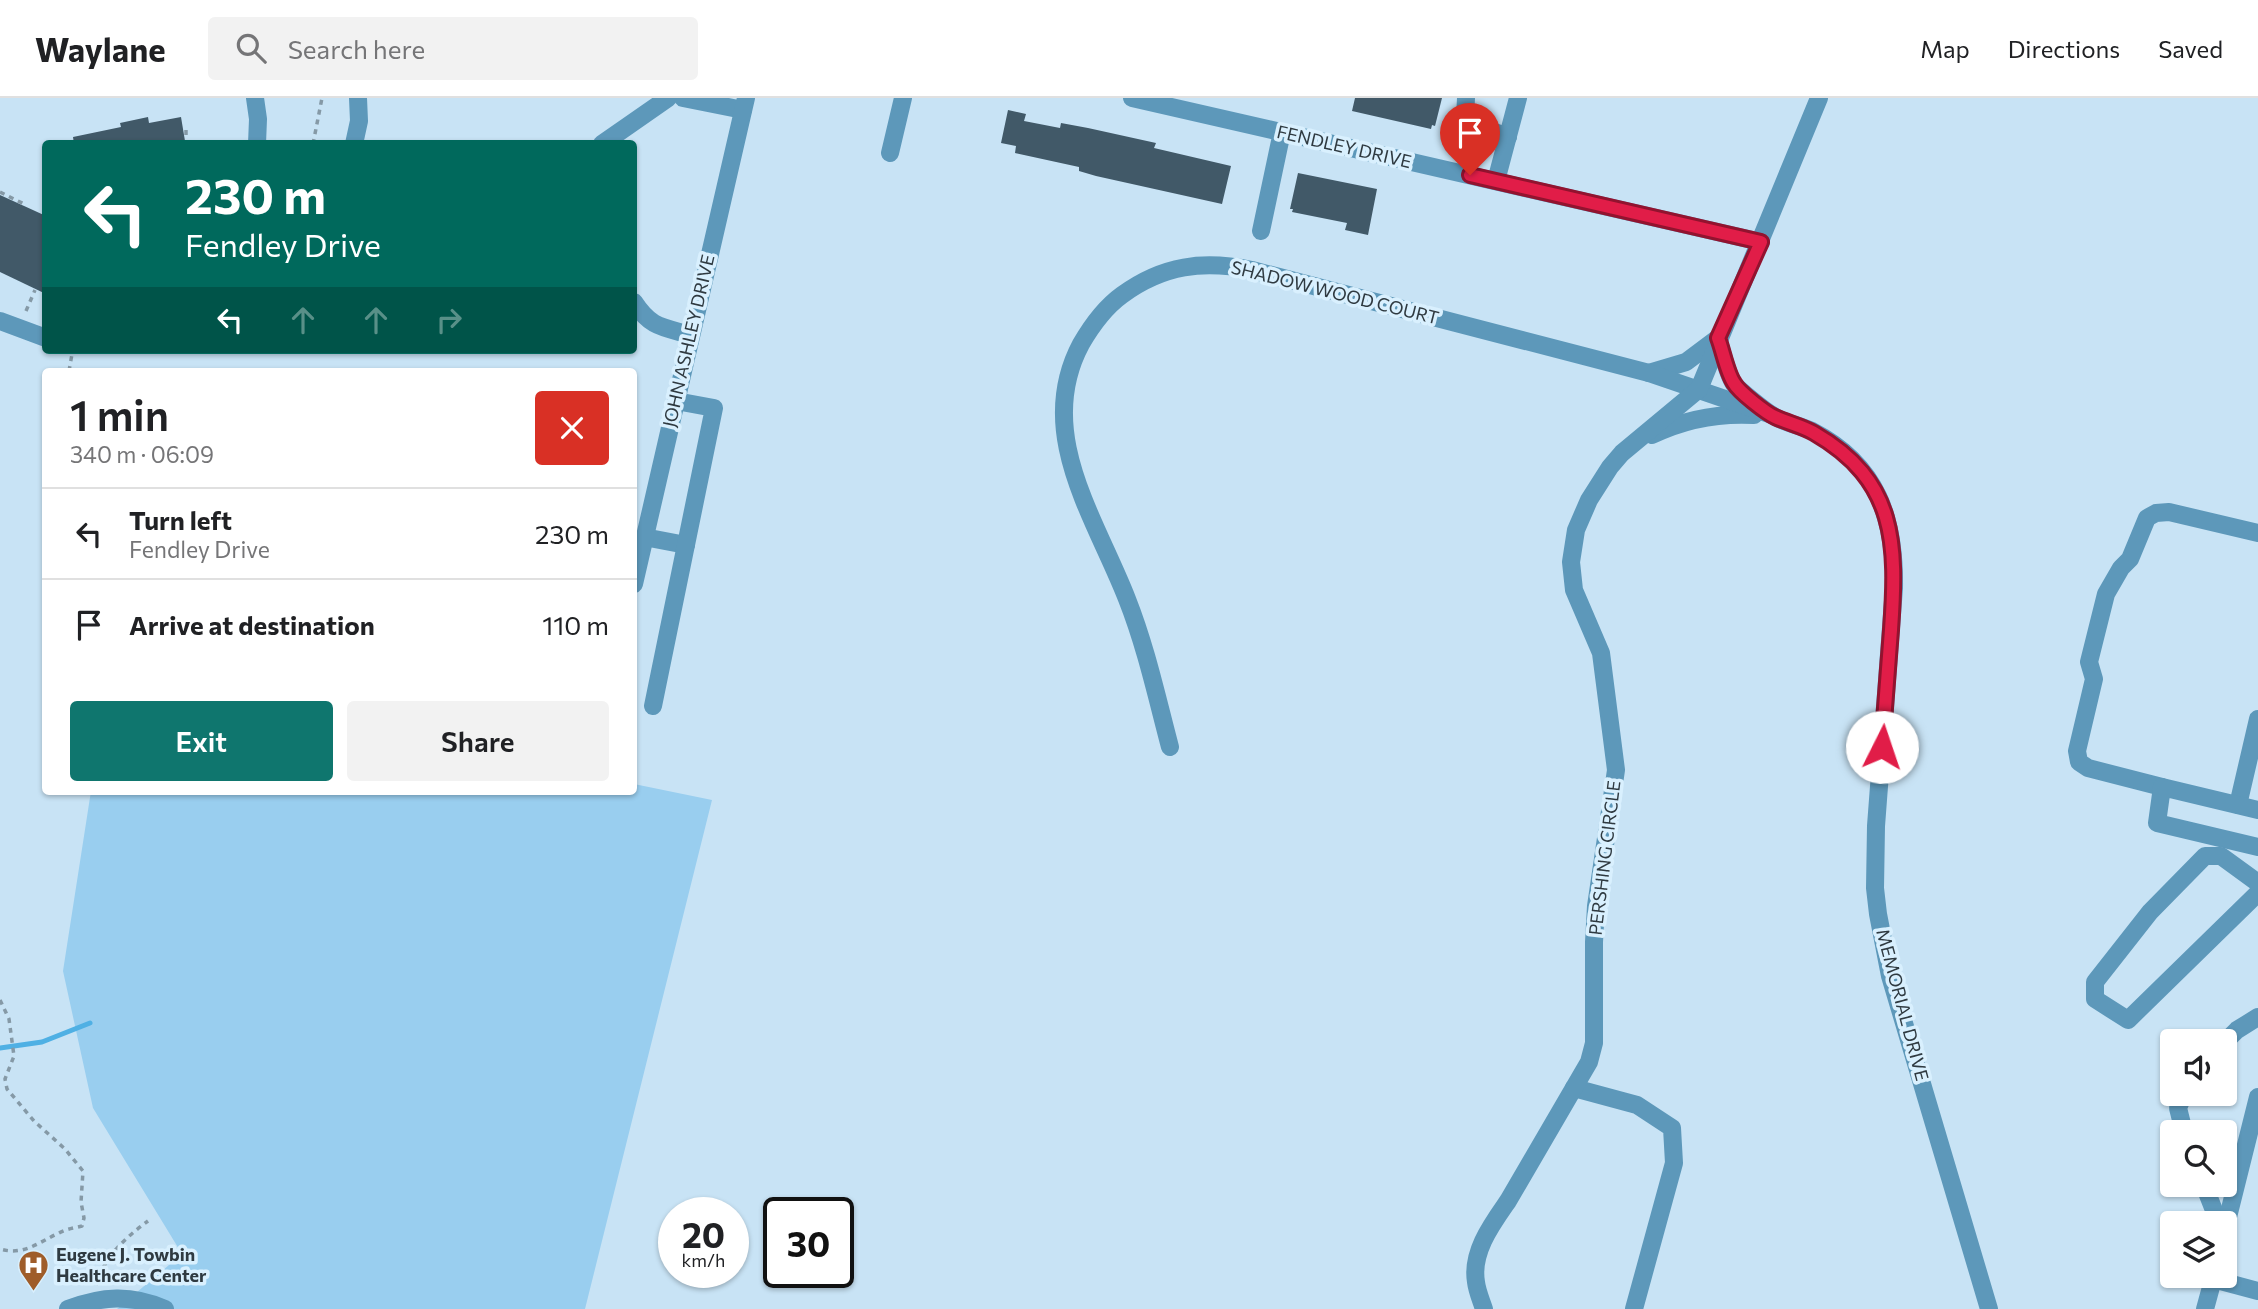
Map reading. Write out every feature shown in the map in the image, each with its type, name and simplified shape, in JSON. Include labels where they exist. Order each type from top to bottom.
[{"type":"street","points":[[255,98],[257,140]]},
{"type":"street","points":[[355,140],[359,121],[358,98]]},
{"type":"street","points":[[608,140],[667,98]]},
{"type":"street","points":[[683,98],[744,104]]},
{"type":"street","points":[[890,153],[903,98]]},
{"type":"street","name":"FENDLEY DRIVE","points":[[1132,98],[1761,242]]},
{"type":"street","points":[[1466,98],[1465,118],[1478,126],[1508,136]]},
{"type":"street","points":[[1496,181],[1518,98]]},
{"type":"street","points":[[1649,373],[1686,362],[1718,338],[1761,242],[1819,98]]},
{"type":"street","name":"JOHN ASHLEY DRIVE","points":[[637,570],[744,104]]},
{"type":"street","points":[[1261,232],[1282,132]]},
{"type":"street","name":"SHADOW WOOD COURT","points":[[1170,747],[1139,631],[1128,599],[1078,486],[1067,452],[1064,430],[1063,405],[1067,377],[1089,331],[1113,302],[1144,281],[1173,269],[1216,264],[1233,266],[1649,373],[1699,389]]},
{"type":"street","points":[[637,307],[644,318],[656,325],[691,335]]},
{"type":"street","points":[[0,320],[42,336]]},
{"type":"street","name":"PERSHING CIRCLE","points":[[1484,1309],[1476,1284],[1477,1254],[1589,1062],[1594,1043],[1596,906],[1616,770],[1601,653],[1574,590],[1571,562],[1576,530],[1589,499],[1610,467],[1633,444],[1699,389],[1718,338]]},
{"type":"street","name":"MEMORIAL DRIVE","points":[[1718,338],[1734,384],[1772,415],[1812,431],[1838,448],[1863,471],[1879,497],[1889,524],[1894,555],[1894,588],[1876,826],[1875,888],[1878,914],[1890,976],[1989,1309]]},
{"type":"street","points":[[1699,389],[1772,415]]},
{"type":"street","points":[[653,706],[714,408],[676,401]]},
{"type":"street","name":"MEMORIAL DRIVE","points":[[1633,444],[1664,429],[1711,416],[1772,415]]},
{"type":"street","points":[[2258,534],[2169,512],[2156,513],[2147,518],[2130,559],[2121,568],[2106,594],[2089,662],[2094,679],[2077,751],[2079,762],[2088,768],[2258,810]]},
{"type":"street","points":[[644,537],[686,545]]},
{"type":"street","points":[[2238,805],[2258,719]]},
{"type":"street","points":[[2162,787],[2157,823],[2258,847]]},
{"type":"street","points":[[2258,883],[2221,856],[2205,856],[2151,912],[2095,982],[2095,999],[2128,1020],[2258,892]]},
{"type":"street","points":[[2237,1030],[2258,1017]]},
{"type":"street","points":[[1574,1088],[1637,1105],[1672,1128],[1674,1163],[1634,1309]]},
{"type":"street","points":[[2230,1211],[2258,1097]]},
{"type":"street","points":[[2237,1285],[2258,1291]]},
{"type":"street","points":[[2205,1309],[2210,1288]]},
{"type":"street","points":[[68,1309],[92,1300],[122,1298],[152,1303],[165,1309]]},
{"type":"path","points":[[314,140],[322,98]]},
{"type":"path","points":[[186,130],[186,140]]},
{"type":"path","points":[[0,192],[24,204]]},
{"type":"path","points":[[26,311],[35,290]]},
{"type":"path","points":[[70,368],[72,354]]},
{"type":"path","points":[[0,1000],[9,1019],[13,1039],[14,1056],[5,1079],[7,1089],[83,1171],[81,1202],[84,1218],[82,1226],[62,1231],[36,1245],[12,1252],[0,1249]]},
{"type":"path","points":[[92,1300],[101,1269],[127,1237],[148,1222]]},
{"type":"shaded area","points":[[637,785],[712,800],[585,1309],[117,1309],[182,1254],[93,1108],[63,971],[90,795],[637,795]]},
{"type":"building","points":[[1355,98],[1442,98],[1435,126],[1432,125],[1431,129],[1352,111]]},
{"type":"building","points":[[1008,110],[1026,114],[1024,121],[1060,128],[1061,123],[1088,128],[1156,143],[1154,148],[1231,166],[1222,204],[1096,176],[1079,171],[1079,167],[1015,153],[1016,146],[1001,143]]},
{"type":"building","points":[[148,117],[149,123],[181,117],[185,140],[73,140],[73,137],[121,127],[120,123]]},
{"type":"building","points":[[1298,173],[1377,189],[1368,235],[1345,230],[1347,223],[1292,212],[1293,209],[1290,209]]},
{"type":"building","points":[[0,195],[42,214],[42,292],[0,272]]},
{"type":"waterway","points":[[0,1048],[42,1042],[90,1023]]},
{"type":"place","name":"Eugene J. Towbin Healthcare Center","points":[[33,1292]]},
{"type":"route","points":[[1470,175],[1761,242],[1718,338],[1734,384],[1772,415],[1812,431],[1838,448],[1863,471],[1879,497],[1889,524],[1894,555],[1882,747]]}]
